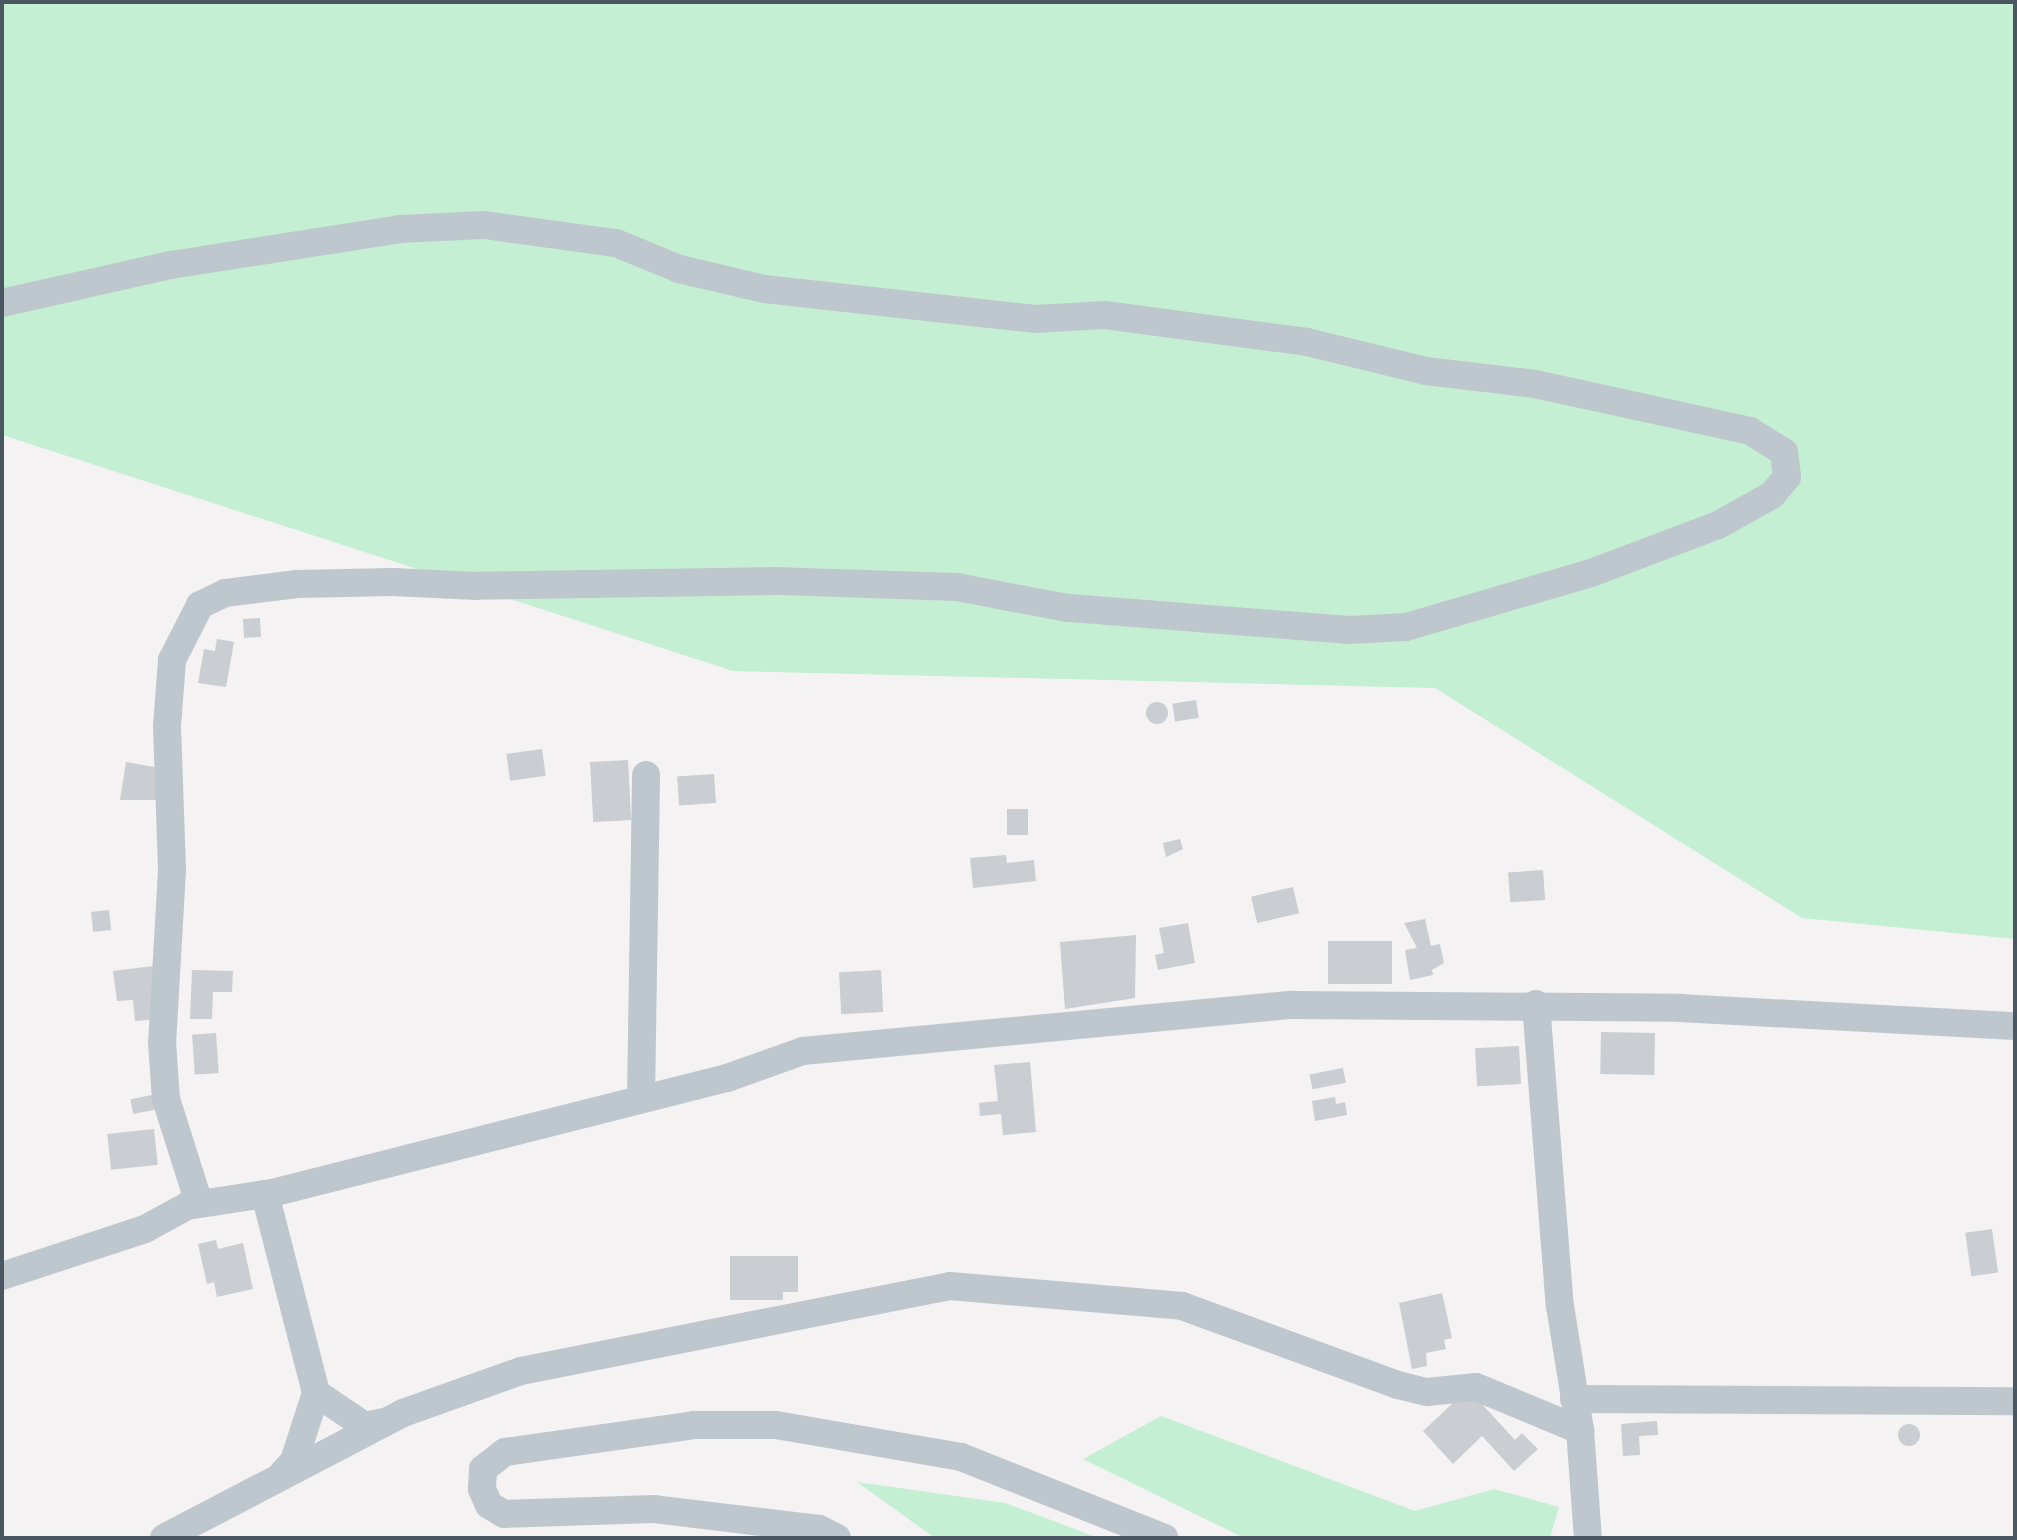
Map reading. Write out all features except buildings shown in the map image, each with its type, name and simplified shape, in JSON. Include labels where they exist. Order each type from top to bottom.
[{"type":"street","points":[[2,303],[171,265],[400,229],[484,225],[616,243],[679,269],[764,289],[1035,319],[1105,315],[1307,342],[1426,371],[1535,384],[1750,431],[1784,452],[1787,477],[1772,495],[1718,525],[1591,573],[1406,627],[1349,630],[1067,608],[957,587],[795,582],[476,586],[393,582],[297,584],[225,593],[200,605],[182,637],[172,660],[167,726],[172,871],[162,1042],[166,1099],[199,1203]]},
{"type":"street","points":[[641,1098],[646,775]]},
{"type":"street","points":[[2,1276],[145,1229],[199,1203],[265,1194],[727,1078],[803,1051],[938,1035],[975,1038],[1094,1020],[1292,1005],[1536,1004],[2015,1026]]},
{"type":"street","points":[[1536,1004],[1560,1306],[1580,1430],[1588,1538]]},
{"type":"street","points":[[265,1194],[316,1393],[294,1461],[279,1477]]},
{"type":"street","points":[[164,1538],[384,1422],[521,1371],[705,1330],[950,1286],[1182,1306],[1398,1385],[1427,1392],[1476,1387],[1580,1430]]},
{"type":"street","points":[[316,1393],[365,1426],[384,1422]]},
{"type":"street","points":[[1574,1399],[2015,1401]]},
{"type":"street","points":[[837,1538],[819,1529],[654,1509],[504,1514],[489,1505],[482,1489],[483,1469],[505,1452],[694,1425],[776,1425],[961,1457],[1165,1538]]},
{"type":"green space","points":[[2,2],[2015,2],[2015,939],[1802,918],[1435,688],[733,671],[2,435]]},
{"type":"green space","points":[[1161,1416],[1415,1511],[1494,1489],[1559,1507],[1550,1538],[1244,1538],[1083,1459]]},
{"type":"green space","points":[[857,1482],[1005,1503],[1099,1538],[935,1538]]}]
